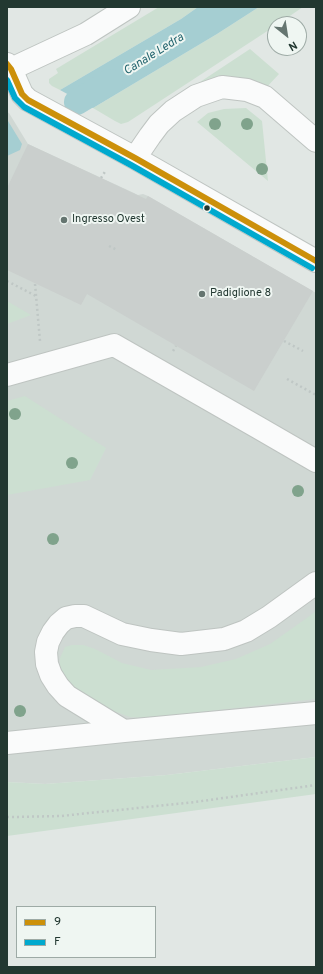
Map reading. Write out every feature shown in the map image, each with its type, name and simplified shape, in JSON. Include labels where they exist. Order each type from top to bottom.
[{"type":"street","points":[[129,7],[86,34],[9,66],[22,94],[28,100],[135,158],[316,261]]},
{"type":"street","points":[[135,158],[159,124],[173,111],[196,96],[222,87],[247,90],[265,97],[316,141]]},
{"type":"street","points":[[7,375],[114,345],[316,461]]},
{"type":"street","points":[[124,730],[68,696],[58,686],[51,675],[47,664],[46,652],[48,642],[56,628],[66,618],[84,616],[122,634],[158,641],[181,644],[224,639],[246,631],[269,617],[316,583]]},
{"type":"street","points":[[7,743],[124,730],[316,713]]},
{"type":"path","points":[[101,178],[108,166]]},
{"type":"path","points":[[109,246],[117,250]]},
{"type":"path","points":[[7,280],[36,296]]},
{"type":"path","points":[[35,284],[41,366]]},
{"type":"path","points":[[284,341],[303,351]]},
{"type":"path","points":[[287,379],[316,395]]},
{"type":"path","points":[[7,816],[69,815],[195,802],[316,784]]},
{"type":"shaded area","points":[[7,112],[28,144],[138,195],[143,194],[148,196],[316,293],[316,757],[167,775],[45,784],[7,782]]},
{"type":"green space","points":[[159,7],[198,7],[181,19],[60,90],[49,83],[49,79],[58,73],[56,69]]},
{"type":"green space","points":[[259,7],[303,7],[290,16],[267,16],[267,31],[128,122],[121,124],[93,108],[217,34]]},
{"type":"green space","points":[[250,49],[279,74],[265,89],[248,79],[236,77],[221,78],[194,86]]},
{"type":"green space","points":[[246,108],[262,121],[268,181],[197,122],[208,113],[224,109]]},
{"type":"green space","points":[[7,301],[31,315],[7,324]]},
{"type":"green space","points":[[25,396],[106,448],[90,480],[7,495],[7,401]]},
{"type":"green space","points":[[316,611],[316,699],[147,718],[130,717],[108,709],[78,695],[60,671],[60,658],[65,647],[72,645],[83,645],[95,649],[122,663],[151,670],[201,667],[236,659],[270,644]]},
{"type":"green space","points":[[316,757],[316,794],[7,836],[7,782],[45,784],[167,775]]},
{"type":"water","points":[[198,7],[259,7],[217,34],[93,108],[60,90],[181,19]]},
{"type":"water","points":[[7,121],[22,144],[20,150],[7,156]]},
{"type":"building","name":"Padiglione 8","points":[[28,144],[146,199],[148,196],[313,291],[254,391],[87,294],[81,305],[7,270],[7,188]]},
{"type":"waterway","name":"Canale Ledra","points":[[77,102],[110,82]]},
{"type":"transit line","name":"9","points":[[7,64],[11,69],[22,94],[28,100],[135,158],[316,261]]},
{"type":"transit line","name":"F","points":[[7,80],[15,98],[24,107],[131,165],[312,268]]},
{"type":"place","name":"Ingresso Ovest","points":[[64,220]]},
{"type":"place","name":"Padiglione 8","points":[[202,294]]}]
